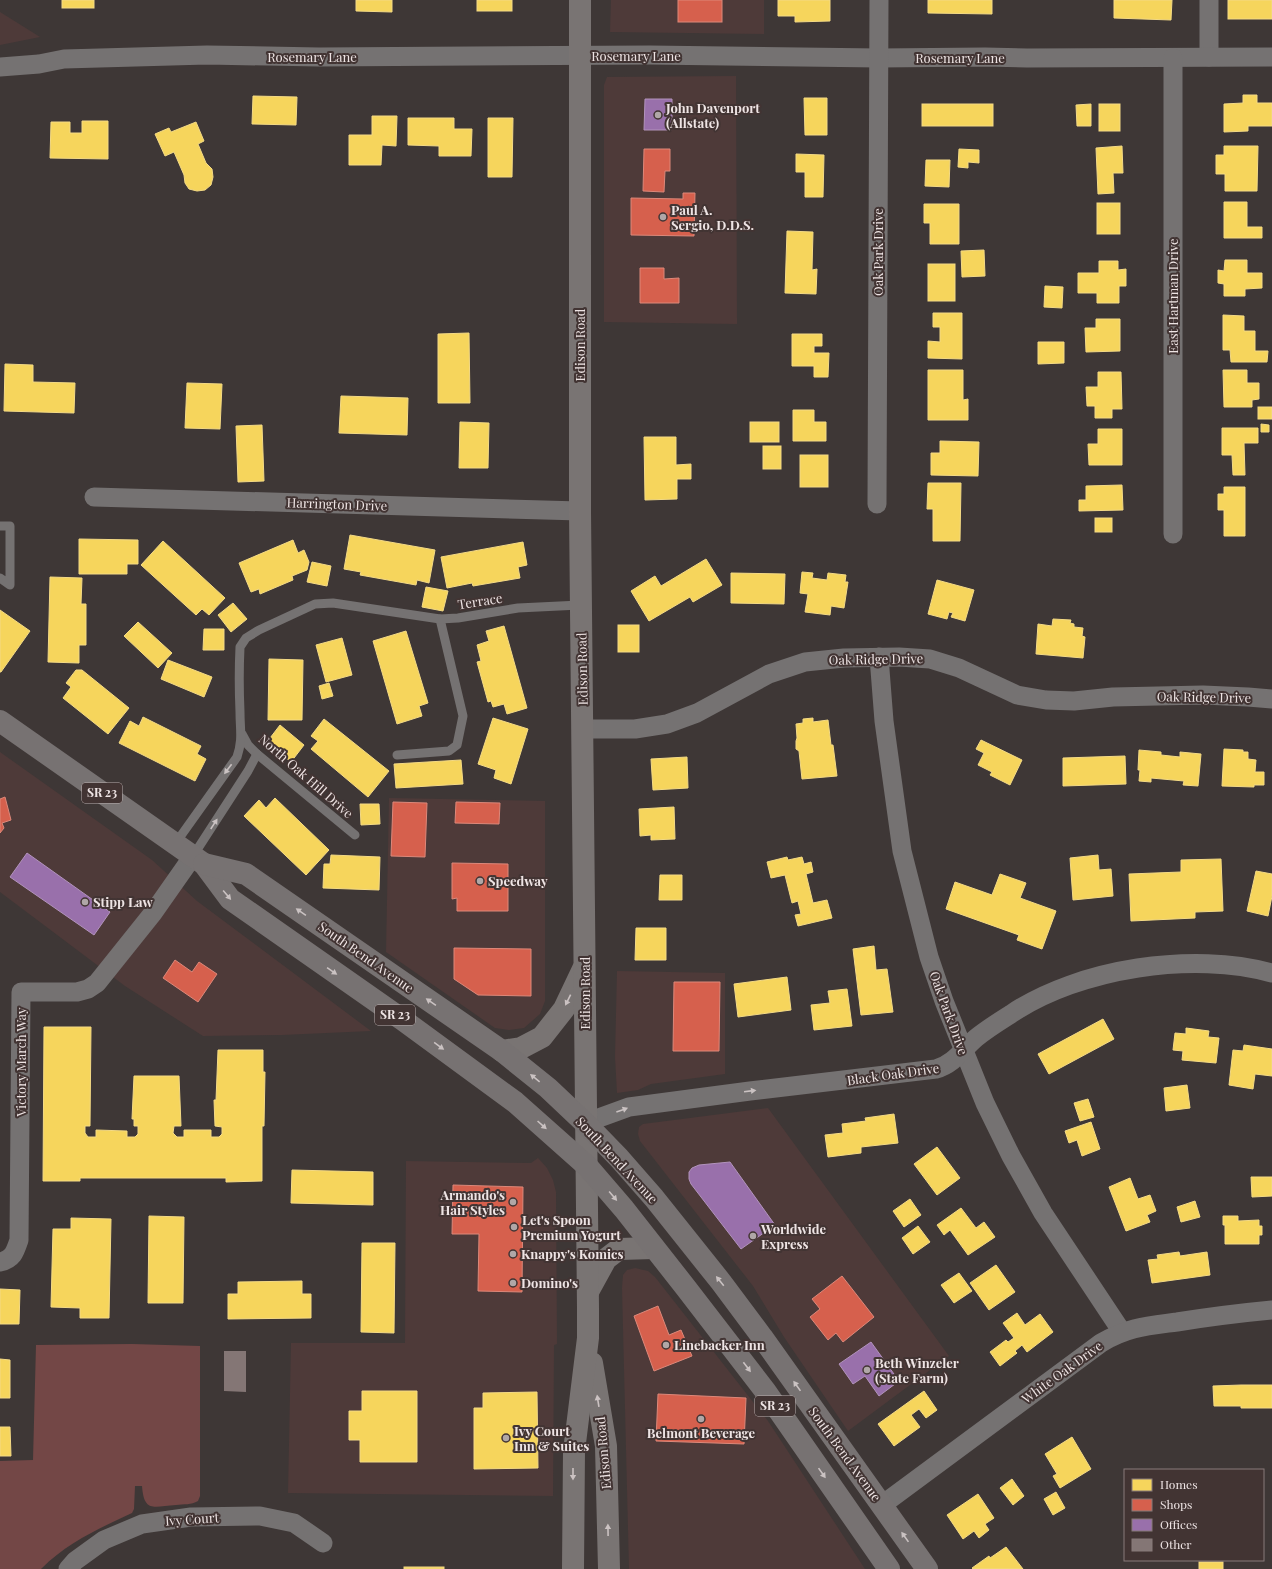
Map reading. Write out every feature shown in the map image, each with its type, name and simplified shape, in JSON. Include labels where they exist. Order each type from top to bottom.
[{"type":"main road","name":"Edison Road","points":[[573,1569],[574,1450],[588,1338],[588,1166],[585,1123],[583,729],[580,605],[580,0]]},
{"type":"main road","name":"South Bend Avenue","points":[[0,721],[198,860],[230,899],[403,1020],[515,1102],[588,1166],[766,1392],[889,1569]]},
{"type":"main road","name":"South Bend Avenue","points":[[198,860],[246,874],[502,1051],[548,1088],[585,1123],[619,1158],[654,1198],[721,1282],[762,1337],[927,1569]]},
{"type":"main road","points":[[502,1051],[521,1048],[542,1037],[564,1009],[585,965]]},
{"type":"main road","points":[[588,1291],[606,1259],[619,1249],[654,1248]]},
{"type":"main road","name":"Edison Road","points":[[588,1338],[606,1446],[609,1569]]},
{"type":"street","name":"Oak Park Drive","points":[[877,504],[879,0]]},
{"type":"street","points":[[1209,0],[1209,57]]},
{"type":"street","name":"Rosemary Lane","points":[[0,67],[39,64],[64,58],[133,56],[671,55],[878,58],[1272,57]]},
{"type":"street","name":"East Hartman Drive","points":[[1173,58],[1173,534]]},
{"type":"street","name":"Harrington Drive","points":[[94,497],[580,511]]},
{"type":"street","name":"Oak Ridge Drive","points":[[583,729],[635,729],[667,724],[697,713],[769,674],[805,662],[844,658],[899,657],[930,659],[959,668],[1017,695],[1046,700],[1074,701],[1113,697],[1203,695],[1272,699]]},
{"type":"street","name":"Oak Park Drive","points":[[879,658],[884,722],[902,850],[929,957],[944,1001],[984,1103],[1011,1156],[1043,1214],[1122,1332]]},
{"type":"street","name":"Victory March Way","points":[[0,1262],[6,1261],[13,1256],[19,1240],[21,992],[77,992],[88,989],[97,983],[198,860]]},
{"type":"street","name":"Black Oak Drive","points":[[585,1123],[630,1107],[936,1069],[948,1064],[963,1052],[977,1037],[1014,1012],[1039,998],[1066,986],[1114,972],[1154,966],[1198,964],[1234,967],[1272,973]]},
{"type":"street","name":"White Oak Drive","points":[[882,1505],[1101,1343],[1116,1334],[1131,1329],[1194,1319],[1272,1310]]},
{"type":"street","name":"Ivy Court","points":[[68,1569],[75,1561],[104,1540],[135,1526],[191,1517],[260,1516],[294,1523],[323,1543]]},
{"type":"lane","points":[[0,526],[10,526],[10,585],[0,578]]},
{"type":"lane","name":"Terrace","points":[[242,734],[240,713],[240,647],[246,638],[316,604],[334,603],[440,619],[458,618],[518,608],[580,605]]},
{"type":"lane","points":[[397,755],[449,751],[457,745],[463,716],[440,619]]},
{"type":"lane","points":[[175,844],[237,757],[241,745],[242,734]]},
{"type":"lane","name":"North Oak Hill Drive","points":[[242,734],[248,745],[256,754],[355,835]]},
{"type":"lane","points":[[198,860],[256,754]]},
{"type":"shaded area","points":[[611,0],[764,0],[764,34],[610,32]]},
{"type":"shaded area","points":[[0,12],[40,37],[0,45]]},
{"type":"shaded area","points":[[736,76],[737,324],[604,322],[604,85],[607,77]]},
{"type":"shaded area","points":[[0,752],[152,860],[197,901],[371,1031],[282,1035],[203,1036],[125,986],[0,892]]},
{"type":"shaded area","points":[[389,798],[545,801],[545,1001],[540,1014],[524,1028],[509,1030],[495,1028],[386,952]]},
{"type":"shaded area","points":[[617,971],[725,973],[725,1074],[651,1084],[638,1090],[617,1093],[615,1057]]},
{"type":"shaded area","points":[[768,1108],[949,1356],[848,1431],[784,1337],[753,1286],[640,1141],[638,1134],[639,1127],[643,1124]]},
{"type":"shaded area","points":[[538,1158],[547,1168],[553,1180],[556,1192],[557,1344],[554,1345],[553,1496],[288,1493],[291,1343],[405,1343],[406,1161],[531,1163]]},
{"type":"shaded area","points":[[635,1268],[648,1271],[655,1277],[768,1421],[865,1569],[629,1569],[622,1288],[623,1275],[627,1270]]},
{"type":"shaded area","points":[[132,1344],[200,1346],[200,1496],[198,1501],[187,1504],[157,1507],[152,1506],[148,1505],[145,1501],[142,1486],[135,1486],[134,1509],[132,1513],[84,1537],[51,1559],[41,1569],[0,1569],[0,1461],[33,1460],[36,1345]]},
{"type":"building: Homes","points":[[62,0],[94,0],[94,8],[62,8]]},
{"type":"building: Homes","points":[[356,0],[392,0],[392,12],[356,11]]},
{"type":"building: Homes","points":[[477,0],[512,0],[512,11],[477,11]]},
{"type":"building: Homes","points":[[778,0],[830,0],[830,21],[795,22],[795,16],[778,16]]},
{"type":"building: Homes","points":[[928,0],[992,0],[992,14],[928,13]]},
{"type":"building: Homes","points":[[1114,0],[1172,0],[1171,20],[1114,18]]},
{"type":"building: Homes","points":[[1228,0],[1272,0],[1272,19],[1228,19]]},
{"type":"building: Homes","points":[[1243,95],[1257,95],[1257,103],[1272,103],[1272,126],[1248,126],[1248,131],[1224,132],[1224,104],[1243,103]]},
{"type":"building: Homes","points":[[253,96],[297,97],[296,125],[252,124]]},
{"type":"building: Homes","points":[[804,98],[827,98],[827,135],[805,135]]},
{"type":"building: Homes","points":[[922,104],[993,104],[993,126],[922,126]]},
{"type":"building: Homes","points":[[1091,104],[1091,126],[1077,126],[1076,105]]},
{"type":"building: Homes","points":[[1099,104],[1120,104],[1120,131],[1099,131]]},
{"type":"building: Homes","points":[[372,116],[397,116],[396,146],[382,145],[381,165],[349,165],[349,135],[372,135]]},
{"type":"building: Homes","points":[[408,118],[454,118],[454,129],[472,129],[471,156],[439,156],[439,146],[408,145]]},
{"type":"building: Homes","points":[[488,118],[513,118],[512,177],[488,177]]},
{"type":"building: Homes","points":[[82,121],[108,121],[108,159],[50,158],[51,122],[70,122],[70,133],[82,133]]},
{"type":"building: Homes","points":[[196,122],[204,141],[198,144],[206,163],[212,169],[213,177],[211,185],[205,190],[197,191],[189,189],[185,183],[184,175],[174,152],[165,156],[155,134],[169,128],[171,132]]},
{"type":"building: Homes","points":[[1122,146],[1123,173],[1113,173],[1114,193],[1098,194],[1096,148]]},
{"type":"building: Homes","points":[[1224,146],[1258,146],[1257,191],[1225,191],[1225,174],[1216,174],[1216,155],[1224,155]]},
{"type":"building: Homes","points":[[959,149],[979,150],[979,163],[968,162],[968,168],[958,167]]},
{"type":"building: Homes","points":[[796,154],[824,155],[823,197],[805,197],[805,172],[796,172]]},
{"type":"building: Homes","points":[[926,160],[950,160],[949,187],[925,186]]},
{"type":"building: Homes","points":[[1224,202],[1247,202],[1247,227],[1262,227],[1262,238],[1224,238]]},
{"type":"building: Homes","points":[[1097,203],[1120,203],[1120,234],[1097,234]]},
{"type":"building: Homes","points":[[924,204],[959,204],[959,244],[930,244],[930,223],[924,223]]},
{"type":"building: Homes","points":[[787,231],[813,232],[812,270],[817,269],[816,294],[785,293]]},
{"type":"building: Homes","points":[[984,250],[985,276],[962,277],[961,251]]},
{"type":"building: Homes","points":[[1225,260],[1247,260],[1247,273],[1262,273],[1262,288],[1245,289],[1245,296],[1224,296],[1224,284],[1218,283],[1218,270],[1224,271]]},
{"type":"building: Homes","points":[[1099,261],[1118,261],[1118,270],[1126,269],[1126,286],[1119,286],[1119,303],[1097,303],[1097,293],[1078,293],[1078,273],[1099,273]]},
{"type":"building: Homes","points":[[928,264],[955,264],[955,301],[928,301]]},
{"type":"building: Homes","points":[[1045,286],[1063,287],[1062,308],[1044,307]]},
{"type":"building: Homes","points":[[933,313],[962,313],[962,359],[928,358],[928,341],[940,342],[940,327],[933,327]]},
{"type":"building: Homes","points":[[1223,315],[1244,316],[1244,331],[1255,331],[1255,351],[1268,351],[1267,362],[1231,362],[1230,350],[1223,350]]},
{"type":"building: Homes","points":[[1096,319],[1120,319],[1120,351],[1086,352],[1085,328],[1096,328]]},
{"type":"building: Homes","points":[[469,333],[470,403],[438,403],[438,334]]},
{"type":"building: Homes","points":[[792,334],[822,334],[822,346],[814,346],[814,353],[829,353],[828,377],[814,377],[814,366],[792,366]]},
{"type":"building: Homes","points":[[1038,342],[1064,342],[1064,363],[1038,364]]},
{"type":"building: Homes","points":[[5,364],[33,365],[33,382],[75,383],[74,413],[4,411]]},
{"type":"building: Homes","points":[[928,370],[963,370],[963,400],[968,399],[968,420],[928,420]]},
{"type":"building: Homes","points":[[1223,370],[1247,370],[1247,383],[1259,383],[1259,399],[1252,400],[1252,407],[1224,407]]},
{"type":"building: Homes","points":[[1098,372],[1121,372],[1122,409],[1112,409],[1112,418],[1095,418],[1095,406],[1087,406],[1086,387],[1098,387]]},
{"type":"building: Homes","points":[[187,383],[222,384],[220,429],[185,428]]},
{"type":"building: Homes","points":[[341,396],[408,398],[407,435],[339,433]]},
{"type":"building: Homes","points":[[1258,407],[1272,407],[1272,419],[1258,419]]},
{"type":"building: Homes","points":[[793,410],[814,410],[814,422],[826,422],[826,441],[793,441]]},
{"type":"building: Homes","points":[[460,422],[489,423],[488,468],[459,468]]},
{"type":"building: Homes","points":[[750,422],[779,422],[779,442],[750,442]]},
{"type":"building: Homes","points":[[1261,424],[1269,425],[1269,432],[1261,432]]},
{"type":"building: Homes","points":[[262,425],[264,481],[238,482],[236,426]]},
{"type":"building: Homes","points":[[1222,428],[1258,428],[1258,443],[1244,443],[1245,475],[1233,475],[1232,455],[1222,455]]},
{"type":"building: Homes","points":[[1098,429],[1122,429],[1122,465],[1089,465],[1088,444],[1098,444]]},
{"type":"building: Homes","points":[[644,437],[676,437],[676,465],[691,464],[691,479],[677,479],[677,499],[645,500]]},
{"type":"building: Homes","points":[[940,441],[979,442],[978,476],[931,475],[931,453],[940,453]]},
{"type":"building: Homes","points":[[763,446],[781,446],[781,469],[763,469]]},
{"type":"building: Homes","points":[[800,455],[828,455],[828,487],[800,487]]},
{"type":"building: Homes","points":[[928,483],[961,483],[960,541],[933,541],[933,509],[927,509]]},
{"type":"building: Homes","points":[[1122,485],[1123,510],[1079,511],[1079,500],[1086,500],[1086,486]]},
{"type":"building: Homes","points":[[1224,487],[1245,487],[1245,536],[1224,536],[1224,510],[1218,510],[1218,494],[1224,494]]},
{"type":"building: Homes","points":[[1095,518],[1112,518],[1112,532],[1095,532]]},
{"type":"building: Homes","points":[[350,535],[435,550],[429,583],[417,580],[416,585],[360,575],[361,572],[344,569]]},
{"type":"building: Homes","points":[[79,539],[138,540],[138,564],[127,564],[127,574],[79,574]]},
{"type":"building: Homes","points":[[293,540],[298,553],[304,550],[309,562],[307,570],[292,576],[293,580],[260,594],[259,589],[251,592],[239,563]]},
{"type":"building: Homes","points":[[163,541],[225,598],[209,615],[202,609],[196,615],[141,565]]},
{"type":"building: Homes","points":[[523,542],[527,565],[518,567],[520,578],[473,586],[472,583],[447,588],[441,557]]},
{"type":"building: Homes","points":[[706,559],[722,585],[693,602],[690,597],[649,621],[631,591],[655,576],[661,586]]},
{"type":"building: Homes","points":[[312,562],[331,566],[327,586],[307,582]]},
{"type":"building: Homes","points":[[802,572],[813,573],[812,578],[827,580],[828,573],[846,575],[845,582],[848,582],[844,608],[831,606],[830,615],[805,612],[808,594],[800,593]]},
{"type":"building: Homes","points":[[731,573],[785,574],[784,604],[731,603]]},
{"type":"building: Homes","points":[[50,577],[82,578],[81,604],[86,604],[86,645],[79,645],[79,663],[48,662]]},
{"type":"building: Homes","points":[[937,580],[974,590],[965,621],[951,617],[953,613],[949,612],[947,619],[928,614]]},
{"type":"building: Homes","points":[[426,587],[448,591],[443,611],[422,607]]},
{"type":"building: Homes","points":[[233,603],[247,619],[231,632],[218,615]]},
{"type":"building: Homes","points":[[0,610],[30,631],[1,672],[0,672]]},
{"type":"building: Homes","points":[[1053,619],[1071,620],[1070,623],[1074,624],[1074,627],[1083,628],[1082,636],[1085,637],[1083,658],[1036,654],[1038,624],[1052,626]]},
{"type":"building: Homes","points":[[138,622],[172,653],[158,668],[124,636]]},
{"type":"building: Homes","points":[[618,625],[639,625],[639,652],[618,652]]},
{"type":"building: Homes","points":[[504,626],[527,708],[507,714],[504,704],[493,707],[491,701],[488,702],[477,662],[481,661],[477,645],[489,641],[486,631]]},
{"type":"building: Homes","points":[[204,629],[224,629],[224,650],[203,650]]},
{"type":"building: Homes","points":[[406,631],[428,703],[419,706],[422,716],[397,724],[373,641]]},
{"type":"building: Homes","points":[[342,638],[352,675],[326,682],[316,645]]},
{"type":"building: Homes","points":[[269,659],[303,660],[302,720],[268,720]]},
{"type":"building: Homes","points":[[168,660],[212,677],[204,697],[161,679]]},
{"type":"building: Homes","points":[[76,670],[82,670],[129,708],[108,734],[63,698],[71,687],[66,683]]},
{"type":"building: Homes","points":[[329,683],[333,696],[322,699],[319,686]]},
{"type":"building: Homes","points":[[143,717],[201,746],[197,754],[206,759],[195,781],[119,743],[130,721],[139,726]]},
{"type":"building: Homes","points":[[493,718],[528,729],[511,784],[494,778],[496,770],[478,764]]},
{"type":"building: Homes","points":[[813,718],[813,722],[828,720],[837,776],[802,779],[799,751],[796,749],[796,724],[803,723],[803,719]]},
{"type":"building: Homes","points":[[324,719],[389,771],[368,797],[311,749],[318,741],[311,736]]},
{"type":"building: Homes","points":[[280,725],[304,745],[291,762],[267,742]]},
{"type":"building: Homes","points":[[981,740],[1022,760],[1010,785],[990,775],[992,772],[978,765],[984,753],[976,749]]},
{"type":"building: Homes","points":[[1224,749],[1243,750],[1243,752],[1248,752],[1248,759],[1256,760],[1255,772],[1264,772],[1264,785],[1254,785],[1254,787],[1222,786]]},
{"type":"building: Homes","points":[[1139,750],[1161,752],[1161,755],[1180,757],[1180,752],[1201,754],[1198,786],[1183,785],[1184,781],[1151,778],[1151,782],[1139,781]]},
{"type":"building: Homes","points":[[1125,756],[1126,784],[1063,786],[1063,758]]},
{"type":"building: Homes","points":[[687,757],[688,788],[653,790],[651,759]]},
{"type":"building: Homes","points":[[461,760],[463,784],[396,788],[394,764]]},
{"type":"building: Homes","points":[[275,798],[329,850],[306,875],[244,816],[259,800],[266,808]]},
{"type":"building: Homes","points":[[360,804],[379,804],[380,824],[361,825]]},
{"type":"building: Homes","points":[[674,807],[675,839],[651,840],[651,835],[640,836],[639,809]]},
{"type":"building: Homes","points":[[331,855],[380,857],[379,890],[323,888],[324,864],[330,864]]},
{"type":"building: Homes","points":[[1098,855],[1099,870],[1111,869],[1113,896],[1073,900],[1070,858]]},
{"type":"building: Homes","points":[[787,857],[788,860],[802,857],[804,864],[811,862],[813,872],[806,874],[813,903],[827,900],[832,918],[798,926],[795,915],[801,914],[798,901],[792,903],[785,875],[771,878],[767,862]]},
{"type":"building: Homes","points":[[1221,859],[1223,911],[1195,912],[1195,918],[1131,921],[1129,874],[1181,872],[1181,860]]},
{"type":"building: Homes","points":[[1256,871],[1272,874],[1272,896],[1268,916],[1247,911]]},
{"type":"building: Homes","points":[[1000,874],[1026,883],[1020,898],[1056,911],[1042,949],[1017,940],[1019,935],[946,909],[955,882],[992,895]]},
{"type":"building: Homes","points":[[660,875],[682,875],[682,900],[659,900]]},
{"type":"building: Homes","points":[[636,928],[666,928],[666,960],[635,960]]},
{"type":"building: Homes","points":[[874,946],[876,970],[887,969],[893,1012],[861,1015],[853,949]]},
{"type":"building: Homes","points":[[787,977],[791,1010],[738,1017],[734,984]]},
{"type":"building: Homes","points":[[847,989],[852,1026],[814,1030],[811,1005],[830,1003],[828,991]]},
{"type":"building: Homes","points":[[1103,1019],[1114,1039],[1049,1074],[1038,1054]]},
{"type":"building: Homes","points":[[44,1027],[91,1027],[90,1126],[85,1126],[85,1133],[88,1137],[96,1137],[96,1130],[127,1131],[127,1137],[135,1137],[138,1134],[138,1126],[134,1126],[134,1119],[132,1119],[134,1076],[179,1076],[181,1126],[174,1126],[173,1133],[177,1137],[184,1137],[184,1130],[211,1130],[211,1137],[219,1137],[222,1134],[222,1127],[215,1126],[214,1100],[216,1100],[218,1050],[263,1050],[263,1072],[265,1072],[264,1126],[262,1126],[262,1181],[226,1182],[226,1178],[80,1178],[80,1181],[43,1181]]},
{"type":"building: Homes","points":[[1186,1028],[1209,1031],[1208,1037],[1219,1038],[1216,1063],[1182,1060],[1183,1051],[1173,1050],[1175,1033],[1186,1034]]},
{"type":"building: Homes","points":[[1244,1045],[1272,1049],[1272,1076],[1255,1074],[1253,1089],[1229,1085],[1233,1050],[1243,1051]]},
{"type":"building: Homes","points":[[1187,1085],[1190,1108],[1166,1111],[1164,1088]]},
{"type":"building: Homes","points":[[1088,1099],[1094,1117],[1080,1121],[1074,1103]]},
{"type":"building: Homes","points":[[894,1114],[898,1143],[861,1147],[861,1153],[828,1157],[825,1135],[843,1133],[842,1124],[866,1121],[865,1118]]},
{"type":"building: Homes","points":[[1091,1122],[1100,1149],[1082,1156],[1077,1140],[1069,1143],[1065,1131]]},
{"type":"building: Homes","points":[[937,1147],[960,1178],[937,1195],[914,1164]]},
{"type":"building: Homes","points":[[292,1170],[373,1172],[373,1205],[291,1203]]},
{"type":"building: Homes","points":[[1251,1177],[1272,1177],[1272,1196],[1252,1197]]},
{"type":"building: Homes","points":[[1130,1178],[1138,1199],[1150,1195],[1156,1211],[1147,1215],[1150,1222],[1126,1231],[1109,1187]]},
{"type":"building: Homes","points":[[910,1199],[921,1215],[904,1227],[893,1211]]},
{"type":"building: Homes","points":[[1195,1201],[1200,1217],[1181,1222],[1177,1207]]},
{"type":"building: Homes","points":[[961,1208],[976,1228],[984,1222],[995,1237],[968,1255],[950,1230],[944,1235],[937,1225]]},
{"type":"building: Homes","points":[[149,1216],[184,1217],[183,1303],[148,1303]]},
{"type":"building: Homes","points":[[1223,1216],[1238,1216],[1238,1221],[1259,1220],[1259,1226],[1262,1226],[1262,1235],[1259,1235],[1259,1244],[1225,1244],[1225,1225],[1223,1225]]},
{"type":"building: Homes","points":[[71,1218],[111,1219],[109,1318],[80,1318],[80,1308],[51,1307],[53,1229],[71,1229]]},
{"type":"building: Homes","points":[[918,1226],[930,1242],[913,1254],[902,1238]]},
{"type":"building: Homes","points":[[362,1243],[395,1243],[394,1333],[361,1332]]},
{"type":"building: Homes","points":[[1179,1252],[1180,1256],[1207,1252],[1210,1275],[1152,1283],[1148,1260],[1158,1259],[1157,1255]]},
{"type":"building: Homes","points":[[996,1265],[1015,1292],[989,1310],[970,1283]]},
{"type":"building: Homes","points":[[959,1273],[972,1291],[954,1303],[941,1285]]},
{"type":"building: Homes","points":[[302,1281],[302,1294],[311,1294],[311,1318],[228,1319],[228,1294],[238,1294],[238,1282]]},
{"type":"building: Homes","points":[[0,1289],[20,1290],[19,1324],[0,1324]]},
{"type":"building: Homes","points":[[1017,1313],[1025,1325],[1040,1314],[1053,1332],[1027,1352],[1022,1345],[1015,1351],[1017,1353],[1000,1366],[990,1352],[1006,1340],[1008,1342],[1014,1338],[1003,1323]]},
{"type":"building: Homes","points":[[0,1359],[10,1360],[10,1398],[0,1398]]},
{"type":"building: Homes","points":[[1272,1385],[1272,1408],[1214,1406],[1213,1386]]},
{"type":"building: Homes","points":[[362,1391],[417,1391],[417,1462],[360,1462],[360,1440],[349,1440],[349,1411],[362,1411]]},
{"type":"building: Homes","points":[[924,1391],[937,1410],[926,1418],[919,1409],[911,1415],[920,1427],[894,1446],[878,1424]]},
{"type":"building: Homes","name":"Ivy Court Inn & Suites","points":[[537,1392],[538,1468],[474,1469],[474,1408],[483,1408],[483,1393]]},
{"type":"building: Homes","points":[[0,1427],[10,1427],[11,1456],[0,1456]]},
{"type":"building: Homes","points":[[1072,1437],[1091,1469],[1060,1488],[1053,1476],[1057,1474],[1045,1454]]},
{"type":"building: Homes","points":[[1012,1479],[1024,1496],[1013,1505],[1000,1488]]},
{"type":"building: Homes","points":[[1056,1492],[1065,1508],[1053,1515],[1044,1499]]},
{"type":"building: Homes","points":[[978,1494],[994,1518],[985,1524],[989,1530],[979,1538],[974,1531],[963,1539],[947,1515]]},
{"type":"building: Homes","points":[[1006,1547],[1023,1569],[972,1568],[989,1556],[990,1558]]},
{"type":"building: Homes","points":[[1199,1562],[1223,1562],[1223,1569],[1199,1569]]},
{"type":"building: Homes","points":[[404,1567],[444,1567],[444,1569],[404,1569]]},
{"type":"building: Shops","points":[[678,0],[722,0],[722,22],[678,22]]},
{"type":"building: Shops","points":[[644,149],[670,149],[670,171],[665,171],[664,192],[643,191]]},
{"type":"building: Shops","name":"Paul A. Sergio, D.D.S.","points":[[683,193],[695,193],[694,236],[631,235],[631,198],[683,199]]},
{"type":"building: Shops","points":[[640,268],[664,268],[664,279],[679,278],[679,303],[640,303]]},
{"type":"building: Shops","points":[[5,797],[11,820],[2,823],[4,828],[0,833],[0,799]]},
{"type":"building: Shops","points":[[393,802],[427,803],[425,857],[391,856]]},
{"type":"building: Shops","points":[[456,802],[500,803],[499,824],[455,823]]},
{"type":"building: Shops","name":"Speedway","points":[[452,863],[508,864],[508,911],[457,911],[457,898],[452,899]]},
{"type":"building: Shops","points":[[454,948],[531,949],[531,996],[478,995],[454,979]]},
{"type":"building: Shops","points":[[175,960],[192,972],[199,962],[217,974],[198,1002],[163,978]]},
{"type":"building: Shops","points":[[674,982],[720,982],[719,1051],[673,1051]]},
{"type":"building: Shops","points":[[453,1185],[523,1187],[522,1292],[478,1291],[479,1234],[452,1234]]},
{"type":"building: Shops","points":[[842,1276],[874,1317],[843,1342],[836,1333],[828,1340],[810,1317],[820,1309],[812,1299]]},
{"type":"building: Shops","name":"Linebacker Inn","points":[[658,1306],[669,1335],[681,1330],[692,1356],[654,1371],[634,1316]]},
{"type":"building: Shops","name":"Belmont Beverage","points":[[658,1394],[746,1398],[744,1444],[656,1441]]},
{"type":"building: Offices","name":"John Davenport (Allstate)","points":[[645,99],[672,99],[672,130],[644,130]]},
{"type":"building: Offices","points":[[27,853],[110,912],[94,935],[10,877]]},
{"type":"building: Offices","points":[[730,1162],[775,1225],[741,1249],[691,1184],[689,1179],[689,1172],[692,1168],[699,1165]]},
{"type":"building: Offices","name":"Beth Winzeler (State Farm)","points":[[871,1342],[899,1381],[879,1396],[865,1376],[853,1384],[839,1364]]},
{"type":"building: Other","points":[[224,1351],[246,1351],[246,1392],[224,1391]]},
{"type":"place","name":"John Davenport (Allstate)","points":[[658,115]]},
{"type":"place","name":"Paul A. Sergio, D.D.S.","points":[[663,217]]},
{"type":"place","name":"Speedway","points":[[480,881]]},
{"type":"place","name":"Stipp Law","points":[[85,902]]},
{"type":"place","name":"Armando's Hair Styles","points":[[513,1202]]},
{"type":"place","name":"Let's Spoon Premium Yogurt","points":[[514,1227]]},
{"type":"place","name":"Worldwide Express","points":[[753,1236]]},
{"type":"place","name":"Knappy's Komics","points":[[513,1254]]},
{"type":"place","name":"Domino's","points":[[513,1283]]},
{"type":"place","name":"Linebacker Inn","points":[[666,1345]]},
{"type":"place","name":"Beth Winzeler (State Farm)","points":[[867,1370]]},
{"type":"place","name":"Belmont Beverage","points":[[701,1419]]},
{"type":"place","name":"Ivy Court Inn & Suites","points":[[506,1438]]}]
